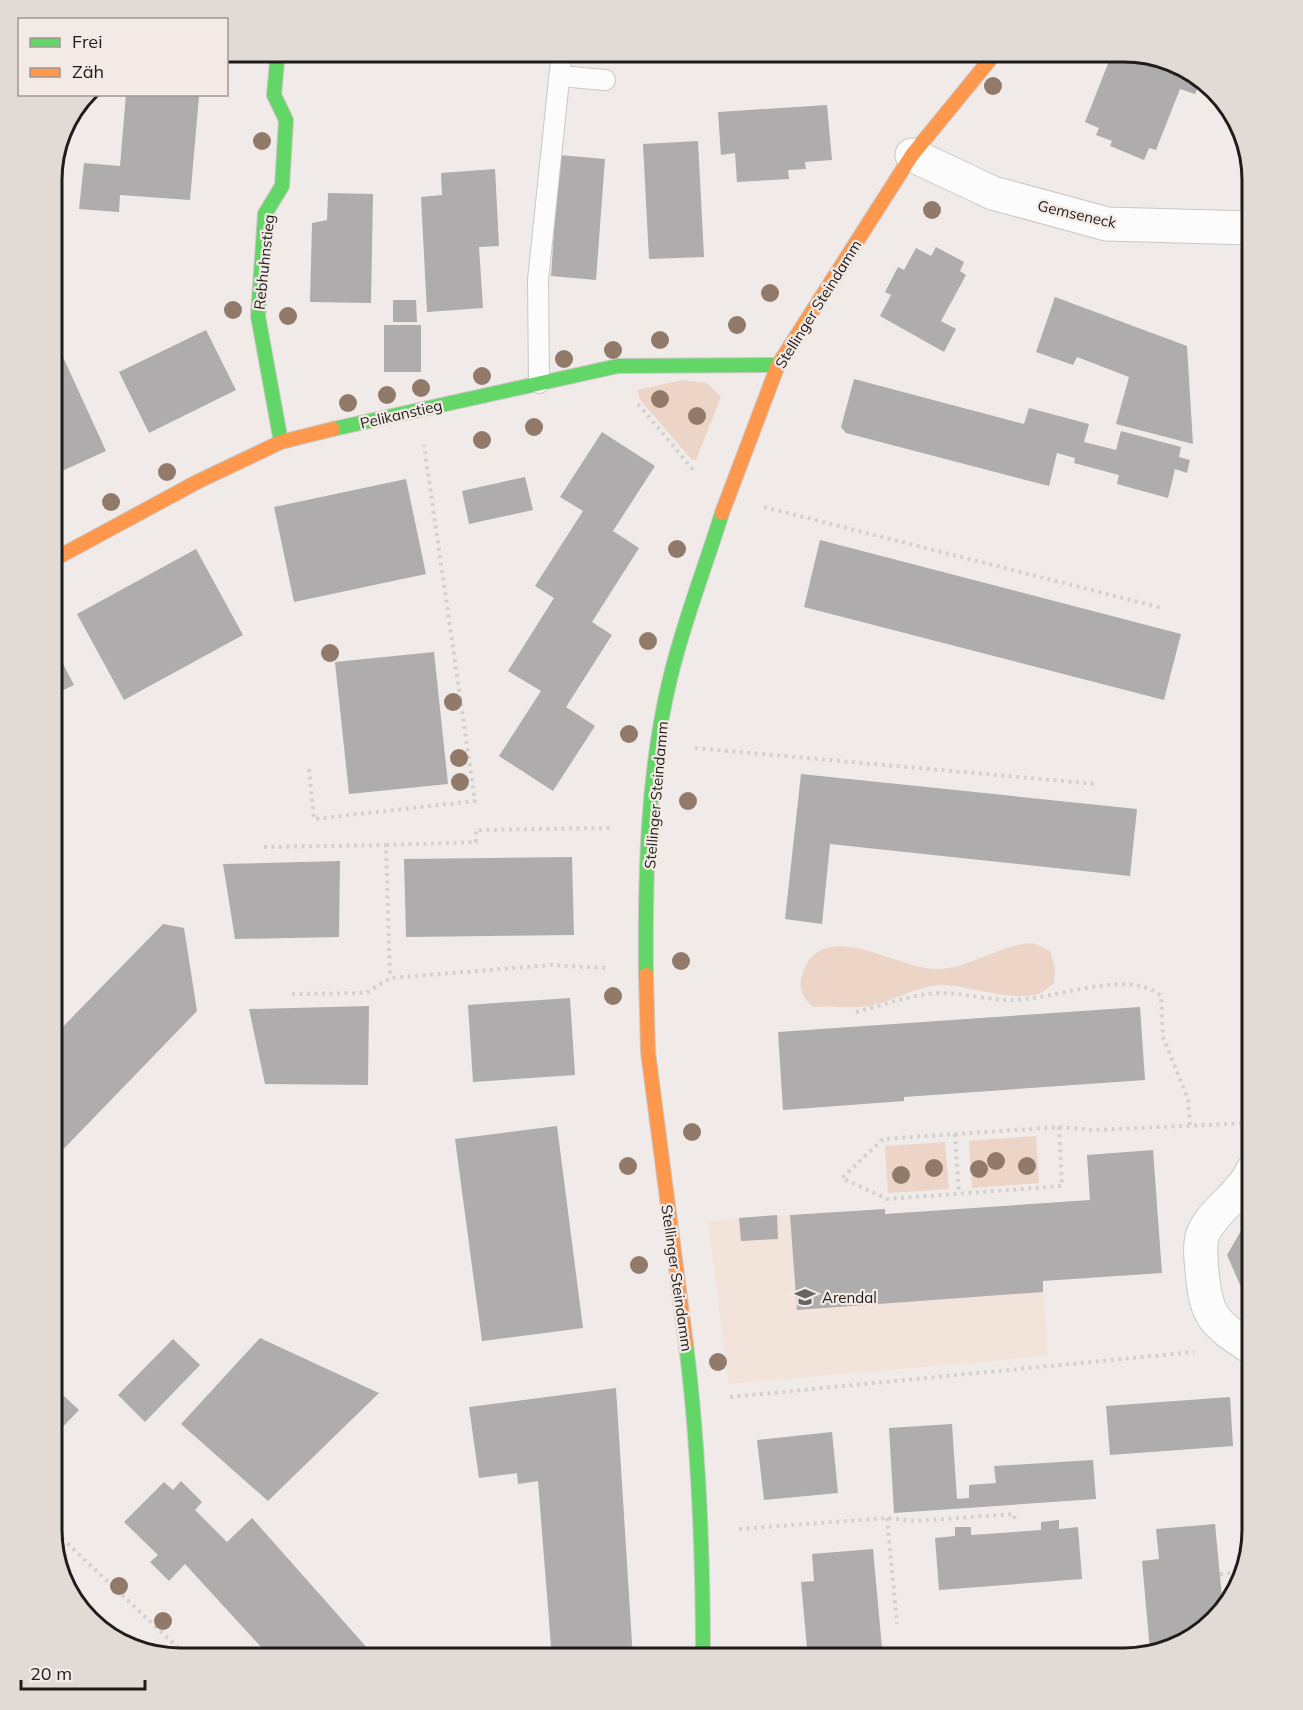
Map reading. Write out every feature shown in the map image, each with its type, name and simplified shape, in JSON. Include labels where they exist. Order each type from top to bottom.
[{"type":"street","name":"Rebhuhnstieg","points":[[277,62],[274,95],[286,120],[282,186],[265,214],[258,316],[281,442]]},
{"type":"street","name":"Stellinger Steindamm","points":[[703,1648],[702,1532],[693,1401],[652,1095],[646,971],[650,828],[658,744],[670,678],[727,497],[778,365],[912,155],[988,62]]},
{"type":"street","name":"Gemseneck","points":[[912,155],[993,193],[1107,224],[1242,228]]},
{"type":"street","name":"Pelikanstieg","points":[[62,555],[197,482],[281,442],[418,409],[618,366],[778,365]]},
{"type":"street","points":[[1240,1340],[1215,1321],[1204,1298],[1201,1249],[1203,1233],[1242,1184]]},
{"type":"lane","points":[[539,384],[538,280],[561,62]]},
{"type":"lane","points":[[560,76],[605,80]]},
{"type":"path","points":[[618,366],[634,399],[694,471],[727,497],[1162,608]]},
{"type":"path","points":[[309,769],[314,819],[475,801],[418,409]]},
{"type":"path","points":[[658,744],[1097,784]]},
{"type":"path","points":[[264,847],[476,842],[476,830],[650,828]]},
{"type":"path","points":[[386,845],[390,978]]},
{"type":"path","points":[[292,994],[366,993],[390,978],[551,965],[646,971]]},
{"type":"path","points":[[856,1012],[927,994],[951,993],[1009,1000],[1042,998],[1113,985],[1134,984],[1153,989],[1161,996],[1163,1037],[1188,1099],[1190,1126]]},
{"type":"path","points":[[1059,1127],[1062,1186],[887,1199],[842,1178],[883,1139],[1059,1127],[1093,1130],[1242,1123]]},
{"type":"path","points":[[955,1134],[959,1193]]},
{"type":"path","points":[[693,1401],[1186,1355],[1240,1340]]},
{"type":"path","points":[[702,1532],[887,1518],[916,1521],[1014,1514],[1015,1523]]},
{"type":"path","points":[[887,1518],[897,1623]]},
{"type":"path","points":[[63,1539],[178,1648]]},
{"type":"path","points":[[1220,1574],[1234,1573]]},
{"type":"shaded area","points":[[682,380],[707,383],[721,397],[696,460],[692,460],[641,401],[637,390]]},
{"type":"shaded area","points":[[1033,943],[1050,951],[1055,968],[1054,983],[1039,994],[1003,995],[943,985],[924,988],[868,1006],[813,1007],[805,999],[801,988],[801,980],[809,960],[823,949],[840,946],[859,949],[919,967],[936,969],[961,965],[1008,947]]},
{"type":"shaded area","points":[[1036,1136],[1039,1183],[972,1188],[969,1141]]},
{"type":"shaded area","points":[[945,1142],[949,1189],[888,1193],[885,1146]]},
{"type":"shaded area","name":"Arendal","points":[[885,1209],[892,1302],[1043,1292],[1048,1356],[729,1384],[708,1221]]},
{"type":"building","points":[[1109,62],[1131,62],[1161,68],[1182,77],[1198,88],[1195,94],[1180,89],[1156,150],[1149,148],[1144,160],[1110,146],[1112,141],[1096,135],[1099,128],[1085,122]]},
{"type":"building","points":[[126,96],[199,96],[190,200],[120,195],[119,212],[79,209],[84,163],[120,166]]},
{"type":"building","points":[[827,105],[832,160],[805,162],[806,169],[788,170],[789,179],[737,182],[735,153],[721,155],[718,112]]},
{"type":"building","points":[[698,141],[704,257],[649,259],[643,144]]},
{"type":"building","points":[[559,155],[605,159],[596,280],[551,276]]},
{"type":"building","points":[[495,169],[499,246],[479,247],[483,308],[427,312],[421,197],[442,195],[441,173]]},
{"type":"building","points":[[328,193],[373,194],[371,303],[310,302],[312,223],[327,220]]},
{"type":"building","points":[[936,247],[964,262],[960,271],[966,275],[941,321],[956,329],[944,352],[880,316],[891,295],[885,292],[898,267],[904,270],[916,248],[931,256]]},
{"type":"building","points":[[1055,297],[1187,346],[1193,444],[1116,424],[1129,377],[1077,357],[1073,365],[1036,352]]},
{"type":"building","points":[[393,300],[416,300],[417,322],[393,322]]},
{"type":"building","points":[[384,325],[421,325],[421,372],[384,372]]},
{"type":"building","points":[[206,330],[236,390],[149,433],[119,372]]},
{"type":"building","points":[[62,357],[106,451],[62,471]]},
{"type":"building","points":[[854,379],[1024,424],[1029,408],[1089,424],[1084,442],[1116,450],[1121,431],[1181,447],[1179,457],[1190,460],[1187,473],[1175,469],[1168,498],[1117,484],[1119,475],[1074,463],[1075,458],[1057,453],[1049,486],[846,433],[841,427]]},
{"type":"building","points":[[602,432],[655,466],[613,531],[639,548],[592,622],[612,635],[566,707],[595,726],[553,791],[499,756],[541,691],[508,671],[554,598],[535,586],[583,511],[560,497]]},
{"type":"building","points":[[525,477],[533,510],[469,524],[462,491]]},
{"type":"building","points":[[406,479],[426,574],[294,602],[274,507]]},
{"type":"building","points":[[820,540],[1181,634],[1164,700],[804,607]]},
{"type":"building","points":[[196,549],[243,635],[124,700],[77,614]]},
{"type":"building","points":[[434,652],[448,784],[349,794],[335,662]]},
{"type":"building","points":[[62,662],[74,685],[62,691]]},
{"type":"building","points":[[801,774],[1137,809],[1130,876],[830,844],[822,924],[785,919]]},
{"type":"building","points":[[572,857],[574,935],[406,937],[404,859]]},
{"type":"building","points":[[340,861],[339,937],[235,939],[223,864]]},
{"type":"building","points":[[163,924],[184,928],[197,1011],[62,1151],[62,1028]]},
{"type":"building","points":[[570,998],[575,1075],[473,1082],[468,1005]]},
{"type":"building","points":[[369,1006],[368,1085],[265,1084],[249,1009]]},
{"type":"building","points":[[1140,1007],[1145,1080],[904,1097],[904,1101],[783,1110],[778,1032]]},
{"type":"building","points":[[557,1126],[583,1328],[482,1341],[455,1139]]},
{"type":"building","points":[[1153,1150],[1162,1273],[1043,1281],[1043,1292],[797,1310],[790,1215],[885,1209],[885,1214],[1090,1200],[1087,1155]]},
{"type":"building","points":[[777,1215],[778,1239],[741,1241],[739,1218]]},
{"type":"building","points":[[1242,1229],[1242,1289],[1227,1255]]},
{"type":"building","points":[[260,1338],[379,1393],[268,1501],[181,1424]]},
{"type":"building","points":[[173,1339],[200,1365],[145,1422],[118,1395]]},
{"type":"building","points":[[616,1388],[632,1648],[551,1648],[538,1481],[518,1484],[517,1473],[479,1478],[469,1407]]},
{"type":"building","points":[[62,1394],[79,1410],[62,1428]]},
{"type":"building","points":[[1230,1397],[1233,1446],[1110,1455],[1106,1406]]},
{"type":"building","points":[[952,1424],[957,1499],[969,1498],[969,1485],[996,1483],[994,1466],[1093,1460],[1096,1499],[894,1513],[889,1428]]},
{"type":"building","points":[[832,1432],[838,1493],[764,1500],[757,1440]]},
{"type":"building","points":[[181,1481],[202,1502],[195,1510],[227,1542],[252,1518],[367,1648],[262,1648],[185,1564],[169,1581],[150,1562],[158,1555],[124,1522],[164,1482],[173,1490]]},
{"type":"building","points":[[1059,1520],[1059,1529],[1078,1527],[1082,1579],[939,1590],[935,1538],[955,1536],[955,1527],[971,1527],[971,1535],[1041,1530],[1041,1522]]},
{"type":"building","points":[[1215,1524],[1222,1596],[1189,1629],[1169,1640],[1149,1645],[1142,1561],[1159,1559],[1156,1529]]},
{"type":"building","points":[[873,1549],[882,1648],[807,1648],[801,1582],[814,1581],[812,1554]]},
{"type":"traffic: fast","points":[[277,62],[274,95],[286,120],[282,186],[265,214],[258,316],[281,442]]},
{"type":"traffic: fast","points":[[333,429],[618,366],[778,365]]},
{"type":"traffic: fast","points":[[646,975],[649,826],[662,715],[681,637],[722,513]]},
{"type":"traffic: fast","points":[[686,1344],[699,1501],[703,1648]]},
{"type":"traffic: slow","points":[[722,513],[778,365],[912,155],[988,62]]},
{"type":"traffic: slow","points":[[62,555],[197,482],[281,442],[333,429]]},
{"type":"traffic: slow","points":[[646,975],[648,1052],[686,1344]]},
{"type":"place","name":"Arendal","points":[[805,1297]]}]
